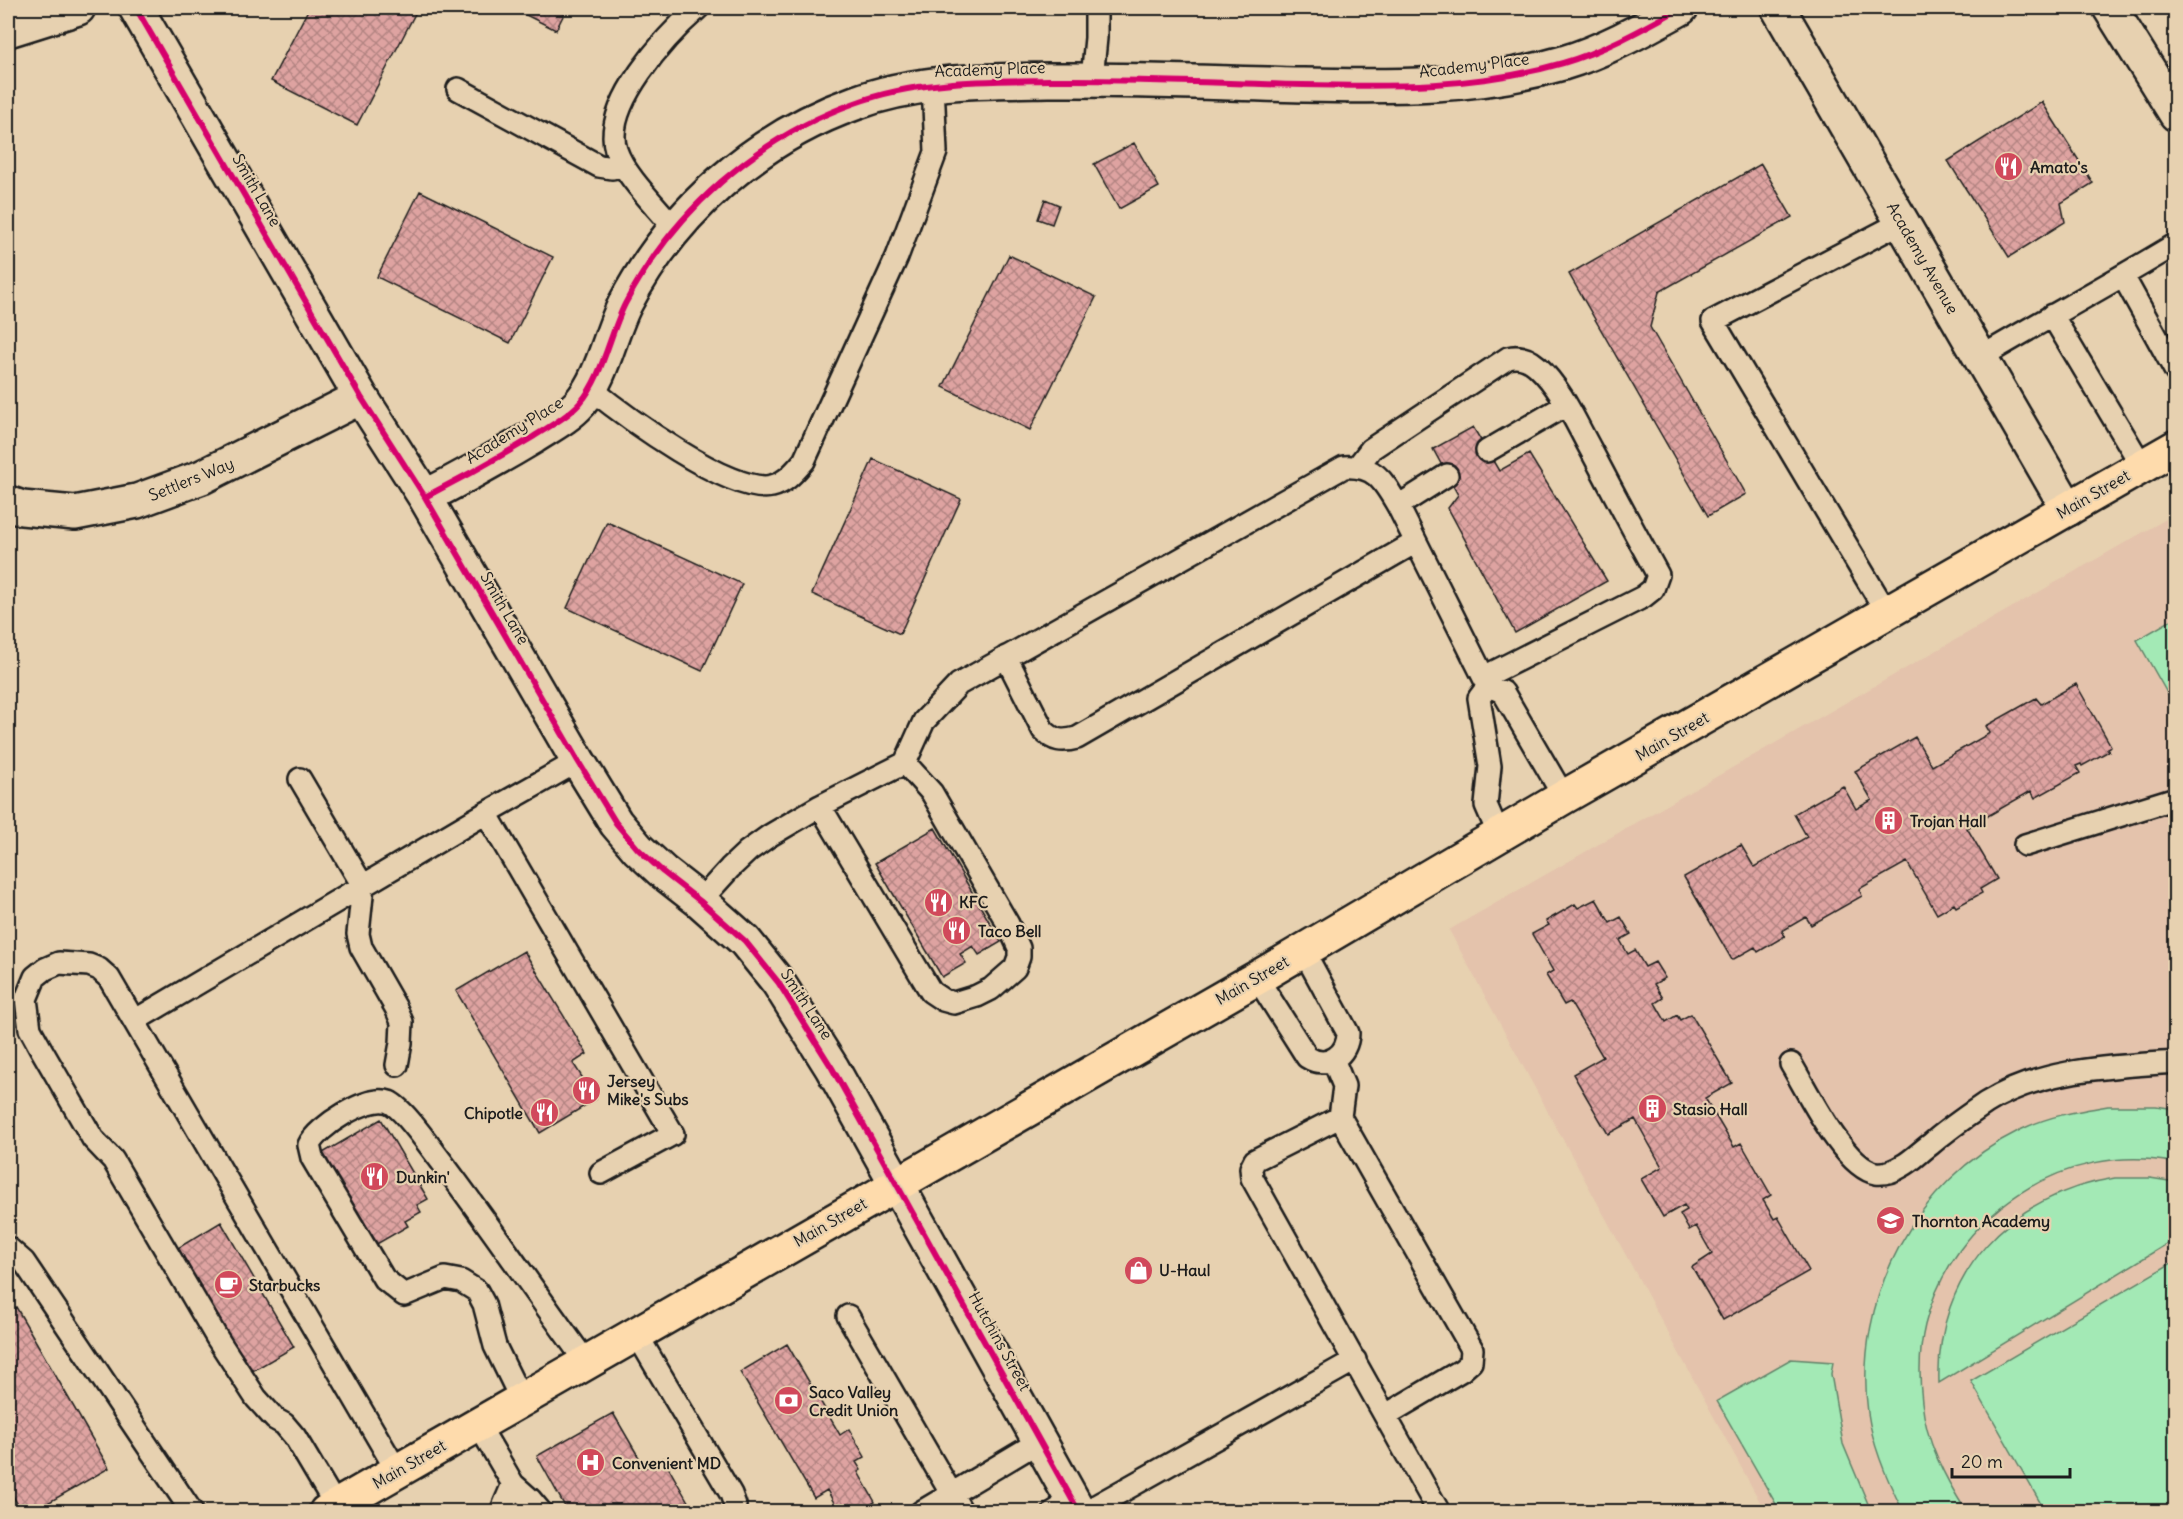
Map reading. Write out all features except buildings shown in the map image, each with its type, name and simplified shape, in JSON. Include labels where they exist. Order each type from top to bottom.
[{"type":"main road","name":"Main Street","points":[[331,1509],[1257,978],[1564,797],[2175,447]]},
{"type":"street","points":[[8,30],[78,8]]},
{"type":"street","name":"Smith Lane","points":[[136,8],[362,397],[425,497],[616,823],[638,849],[663,872],[745,941],[778,982],[832,1068],[896,1184]]},
{"type":"street","name":"Academy Place","points":[[425,497],[480,469],[579,405],[590,388],[622,309],[640,277],[674,228],[751,157],[819,117],[856,102],[895,91],[933,84],[1092,80],[1396,87],[1463,83],[1537,70],[1567,62],[1612,44],[1681,8]]},
{"type":"street","name":"Academy Avenue","points":[[1778,8],[2068,509]]},
{"type":"street","points":[[2110,8],[2175,114]]},
{"type":"street","name":"Settlers Way","points":[[8,503],[22,508],[75,513],[136,501],[202,477],[362,397]]},
{"type":"street","name":"Hutchins Street","points":[[896,1184],[1041,1441],[1073,1509]]},
{"type":"lane","points":[[674,228],[623,165],[613,136],[616,119],[622,105],[648,61],[678,25],[698,8]]},
{"type":"lane","points":[[1092,80],[1096,8]]},
{"type":"lane","points":[[590,388],[652,435],[736,481],[753,486],[771,487],[786,480],[804,461],[897,257],[925,183],[936,152],[933,84]]},
{"type":"lane","points":[[458,89],[599,166],[612,168],[623,165]]},
{"type":"lane","points":[[1887,613],[1713,321],[1902,222]]},
{"type":"lane","points":[[1981,357],[2175,244]]},
{"type":"lane","points":[[2123,276],[2175,372]]},
{"type":"lane","points":[[2052,315],[2142,466]]},
{"type":"lane","points":[[1358,466],[1371,448],[1508,358],[1516,356],[1527,359],[1536,364],[1548,377],[1566,405],[1658,575],[1653,589],[1643,597],[1486,682],[1479,698],[1490,766],[1486,806],[1499,836]]},
{"type":"lane","points":[[1487,450],[1566,405]]},
{"type":"lane","points":[[700,901],[748,851],[820,806],[904,763],[924,721],[959,684],[1344,467],[1358,466],[1372,472],[1384,482],[1486,682],[1503,692],[1564,797]]},
{"type":"lane","points":[[1398,506],[1447,475]]},
{"type":"lane","points":[[1006,657],[1043,730],[1052,738],[1068,741],[1077,738],[1416,542]]},
{"type":"lane","points":[[134,1021],[578,761]]},
{"type":"lane","points":[[820,806],[931,992],[943,1000],[954,1003],[976,996],[1004,979],[1014,968],[1019,957],[1019,948],[1008,924],[932,793],[904,763]]},
{"type":"lane","points":[[300,779],[363,886],[358,934],[362,947],[402,1022],[397,1065]]},
{"type":"lane","points":[[2025,845],[2175,798]]},
{"type":"lane","points":[[486,813],[673,1134],[601,1173]]},
{"type":"lane","points":[[1257,978],[1307,1057],[1315,1063],[1333,1059],[1348,1043],[1348,1033],[1303,950]]},
{"type":"lane","points":[[331,1509],[295,1437],[256,1398],[217,1338],[113,1160],[93,1139],[30,1029],[26,999],[35,977],[45,969],[59,963],[89,965],[99,969],[110,978],[397,1471]]},
{"type":"lane","points":[[1333,1059],[1344,1086],[1340,1117],[1472,1349],[1471,1362],[1462,1370],[1386,1415]]},
{"type":"lane","points":[[1791,1064],[1840,1146],[1874,1173],[1887,1173],[1904,1166],[1951,1127],[1988,1102],[2016,1088],[2038,1080],[2093,1069],[2175,1062]]},
{"type":"lane","points":[[521,1399],[495,1346],[484,1304],[477,1292],[461,1281],[445,1278],[404,1295],[384,1279],[312,1158],[309,1145],[318,1131],[364,1104],[378,1101],[388,1102],[397,1107],[460,1186],[586,1362]]},
{"type":"lane","points":[[1340,1117],[1255,1160],[1251,1168],[1252,1178],[1439,1512]]},
{"type":"lane","points":[[8,1248],[24,1262],[192,1512]]},
{"type":"lane","points":[[848,1316],[957,1503]]},
{"type":"lane","points":[[636,1333],[731,1494],[735,1504],[734,1512]]},
{"type":"lane","points":[[1073,1509],[1355,1360]]},
{"type":"lane","points":[[478,1424],[513,1484],[530,1498],[541,1512]]},
{"type":"lane","points":[[921,1512],[957,1503],[1041,1441]]},
{"type":"lane","points":[[501,1512],[513,1484]]},
{"type":"shaded area","name":"Thornton Academy","points":[[2175,514],[2175,1511],[1765,1511],[1449,930]]},
{"type":"green space","points":[[2175,618],[2175,707],[2137,640]]},
{"type":"green space","points":[[2108,1106],[2156,1106],[2175,1109],[2175,1163],[2133,1159],[2093,1163],[2054,1175],[2018,1194],[1987,1219],[1960,1250],[1939,1286],[1925,1325],[1920,1373],[1924,1417],[1932,1445],[1944,1473],[1966,1511],[1903,1511],[1886,1476],[1873,1439],[1868,1413],[1866,1370],[1871,1327],[1882,1286],[1899,1247],[1922,1211],[1950,1179],[1983,1152],[2020,1130],[2041,1121]]},
{"type":"green space","points":[[2115,1178],[2150,1178],[2175,1182],[2175,1239],[1939,1383],[1941,1344],[1950,1307],[1965,1274],[1986,1246],[2012,1221],[2043,1201],[2077,1187]]},
{"type":"green space","points":[[2175,1261],[2175,1511],[2045,1511],[1971,1381]]},
{"type":"green space","points":[[1791,1359],[1833,1362],[1831,1374],[1843,1444],[1871,1511],[1780,1511],[1717,1401]]},
{"type":"cycle path","points":[[136,8],[361,397],[425,497],[616,823],[638,849],[663,872],[745,941],[778,982],[832,1068],[1079,1512]]},
{"type":"cycle path","points":[[425,497],[520,445],[570,413],[580,403],[594,381],[619,316],[645,270],[667,239],[693,209],[721,182],[784,136],[855,103],[878,95],[926,86],[1000,81],[1112,80],[1369,86],[1467,81],[1531,71],[1578,58],[1623,39],[1681,8]]},
{"type":"place","name":"Amato's","points":[[2009,167]]},
{"type":"place","name":"Trojan Hall","points":[[1889,821]]},
{"type":"place","name":"KFC","points":[[938,902]]},
{"type":"place","name":"Taco Bell","points":[[957,931]]},
{"type":"place","name":"Jersey Mike's Subs","points":[[586,1090]]},
{"type":"place","name":"Stasio Hall","points":[[1652,1109]]},
{"type":"place","name":"Chipotle","points":[[544,1113]]},
{"type":"place","name":"Dunkin'","points":[[375,1177]]},
{"type":"place","name":"Thornton Academy","points":[[1891,1221]]},
{"type":"place","name":"U-Haul","points":[[1138,1270]]},
{"type":"place","name":"Starbucks","points":[[228,1285]]},
{"type":"place","name":"Saco Valley Credit Union","points":[[788,1401]]},
{"type":"place","name":"Convenient MD","points":[[591,1463]]}]
